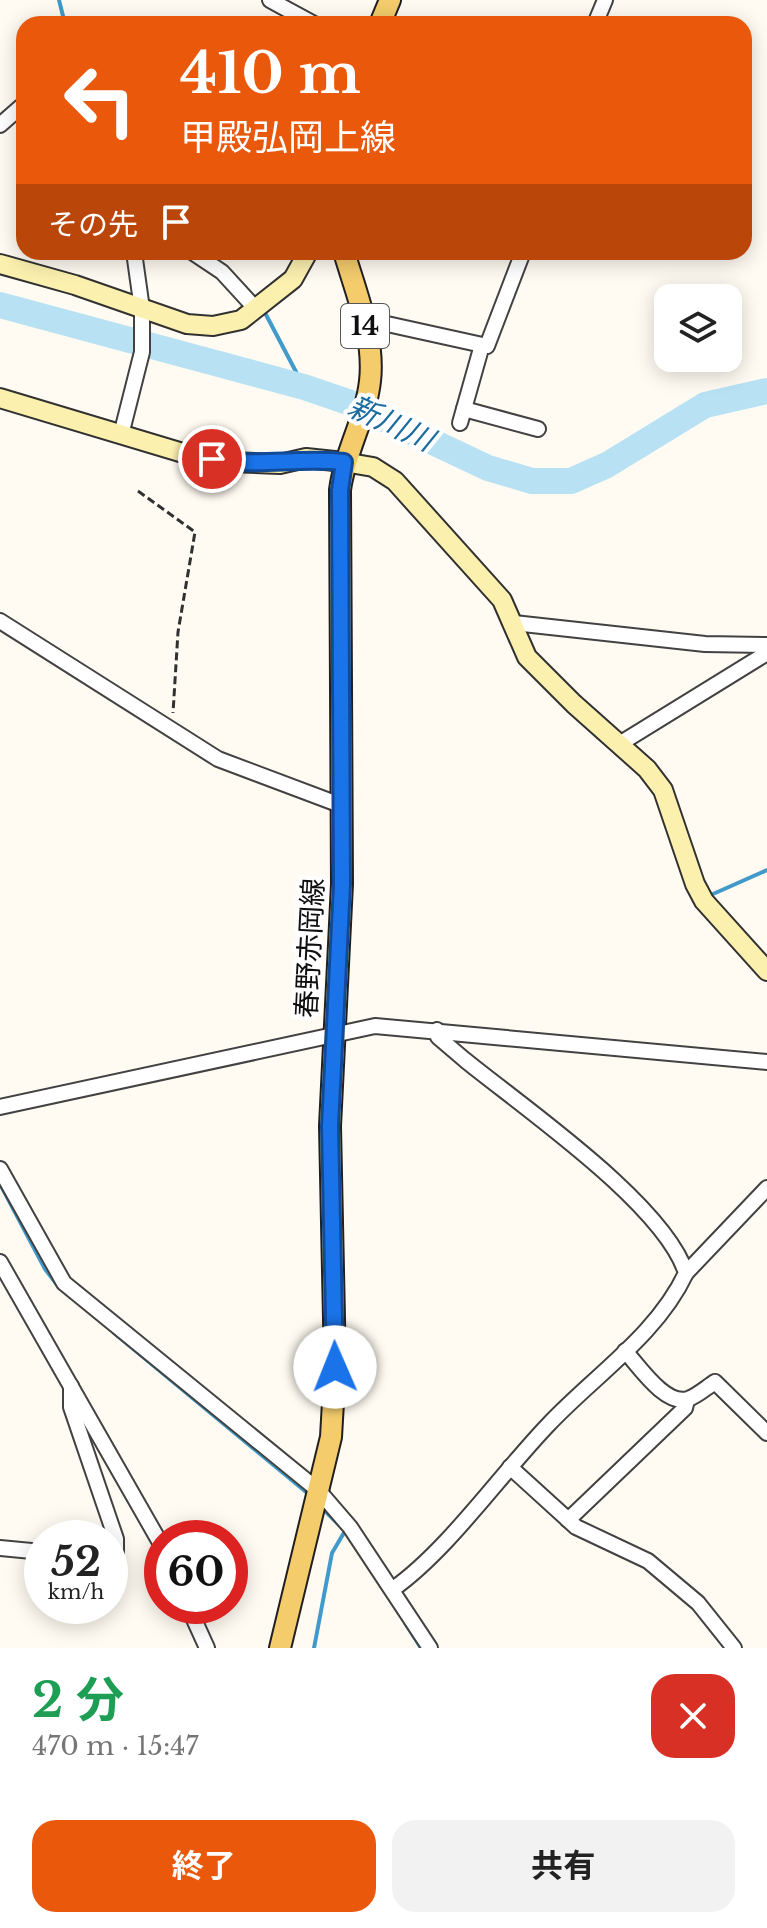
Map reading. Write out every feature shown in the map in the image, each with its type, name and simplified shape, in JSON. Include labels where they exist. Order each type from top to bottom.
[{"type":"main road","points":[[0,264],[187,324],[213,326],[241,320],[293,279],[304,260]]},
{"type":"main road","name":"春野赤岡線","points":[[280,1648],[331,1437],[335,1367],[330,1126],[343,806],[340,490],[344,462],[366,401],[371,358],[346,260]]},
{"type":"main road","points":[[0,398],[193,456],[230,462],[280,464],[306,458],[344,462],[373,467],[395,481],[502,600],[514,623],[519,645],[527,657],[574,704],[621,743],[663,790],[695,884],[704,901],[767,971]]},
{"type":"street","points":[[270,0],[299,16]]},
{"type":"street","points":[[0,125],[16,111]]},
{"type":"street","points":[[121,435],[142,352],[142,309],[135,260]]},
{"type":"street","points":[[204,260],[259,305]]},
{"type":"street","points":[[365,325],[378,322],[487,346],[520,260]]},
{"type":"street","points":[[482,345],[462,416],[538,429]]},
{"type":"street","points":[[0,621],[218,759],[343,806]]},
{"type":"street","points":[[514,623],[705,644],[767,645]]},
{"type":"street","points":[[621,743],[767,653]]},
{"type":"street","points":[[0,1107],[375,1026],[767,1062]]},
{"type":"street","points":[[437,1030],[438,1037],[647,1212],[679,1253],[686,1273]]},
{"type":"street","points":[[0,1169],[64,1283],[319,1491],[350,1527],[430,1648]]},
{"type":"street","points":[[393,1589],[548,1425],[673,1301],[686,1273],[766,1191]]},
{"type":"street","points":[[0,1262],[147,1520]]},
{"type":"street","points":[[625,1351],[664,1393],[687,1400]]},
{"type":"street","points":[[568,1520],[685,1408],[687,1400],[715,1382],[767,1433]]},
{"type":"street","points":[[71,1386],[71,1407],[110,1520]]},
{"type":"street","points":[[510,1467],[568,1520],[648,1561],[698,1603],[734,1648]]},
{"type":"street","points":[[0,1548],[24,1550]]},
{"type":"street","points":[[196,1624],[207,1648]]},
{"type":"path","points":[[138,491],[195,532],[178,632],[172,729]]},
{"type":"waterway","points":[[59,0],[63,16]]},
{"type":"waterway","points":[[216,260],[225,267]]},
{"type":"waterway","name":"新川川","points":[[0,305],[304,387],[348,402],[488,468],[532,481],[571,481],[607,465],[705,405],[767,391]]},
{"type":"waterway","points":[[263,309],[304,387]]},
{"type":"waterway","points":[[713,894],[767,870]]},
{"type":"waterway","points":[[0,1184],[45,1269],[58,1286]]},
{"type":"waterway","points":[[114,1333],[306,1492]]},
{"type":"waterway","points":[[327,1513],[343,1529]]},
{"type":"waterway","points":[[314,1648],[332,1553],[345,1531]]},
{"type":"waterway","points":[[405,1623],[421,1648]]},
{"type":"route","points":[[212,459],[280,464],[306,458],[344,462],[340,490],[342,884],[330,1126],[335,1367]]}]
